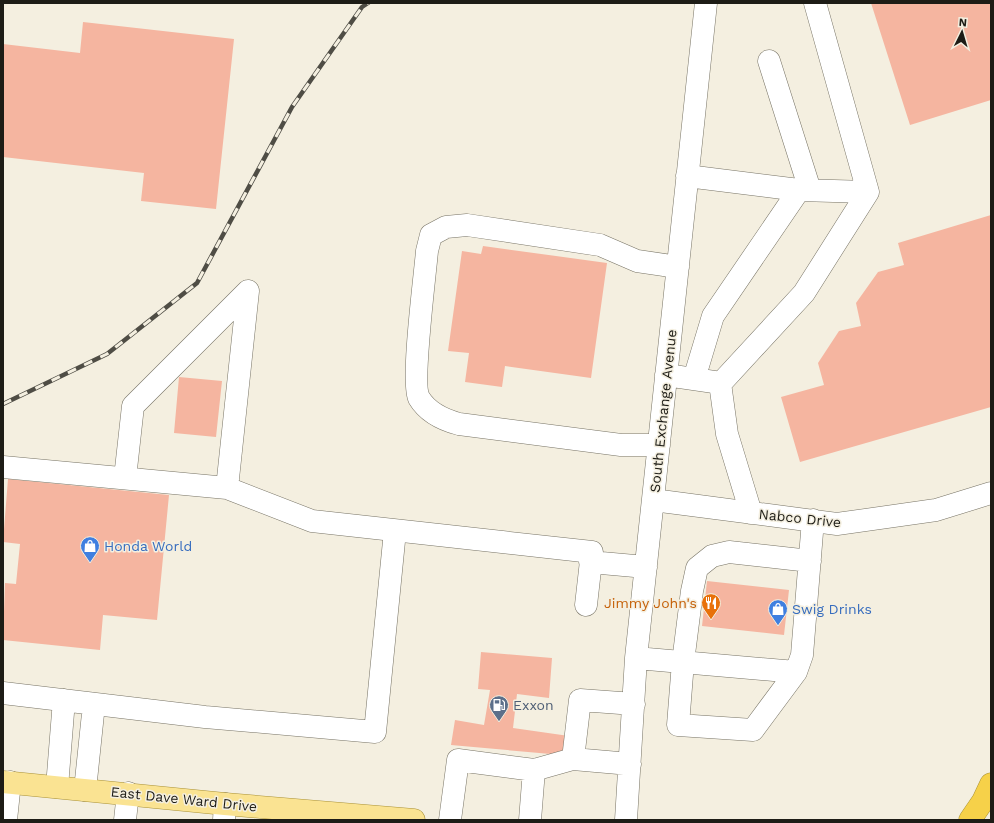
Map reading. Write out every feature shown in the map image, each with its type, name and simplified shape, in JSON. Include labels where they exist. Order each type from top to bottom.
[{"type":"highway","points":[[970,820],[983,801],[991,784]]},
{"type":"main road","name":"East Dave Ward Drive","points":[[7,782],[128,793],[224,812],[412,820]]},
{"type":"street","name":"South Exchange Avenue","points":[[626,820],[636,658],[706,3]]},
{"type":"street","points":[[751,513],[726,434],[720,383],[804,293],[868,192],[815,3]]},
{"type":"street","points":[[769,61],[805,190]]},
{"type":"street","points":[[687,176],[805,190],[868,192]]},
{"type":"street","points":[[694,379],[713,316],[805,190]]},
{"type":"street","points":[[659,446],[621,445],[460,424],[441,419],[428,409],[418,398],[416,376],[427,251],[431,235],[446,227],[467,225],[600,245],[637,261],[678,267]]},
{"type":"street","points":[[125,478],[133,406],[248,291],[227,488]]},
{"type":"street","points":[[666,375],[720,383]]},
{"type":"street","points":[[3,467],[227,488],[312,521],[592,552],[586,605]]},
{"type":"street","name":"Nabco Drive","points":[[653,500],[837,524],[936,510],[991,493]]},
{"type":"street","points":[[810,561],[729,552],[712,556],[697,568],[692,591],[683,662],[678,725],[753,730],[796,672],[802,655],[810,561],[813,520]]},
{"type":"street","points":[[3,692],[205,717],[376,732],[395,531]]},
{"type":"street","points":[[590,562],[646,567]]},
{"type":"street","points":[[636,658],[796,672]]},
{"type":"street","points":[[57,787],[64,700]]},
{"type":"street","points":[[573,759],[580,700],[634,704]]},
{"type":"street","points":[[86,790],[94,704]]},
{"type":"street","points":[[450,820],[458,760],[534,770],[573,759],[630,764]]},
{"type":"street","points":[[530,820],[534,770]]},
{"type":"street","points":[[6,820],[7,782]]},
{"type":"street","points":[[125,820],[128,793]]},
{"type":"building","points":[[871,3],[991,3],[991,100],[910,125]]},
{"type":"building","points":[[83,22],[234,39],[216,209],[141,201],[144,173],[3,157],[3,44],[80,53]]},
{"type":"building","points":[[991,215],[991,407],[800,462],[781,397],[824,385],[818,363],[839,331],[861,326],[856,303],[878,272],[904,265],[898,243]]},
{"type":"building","points":[[483,246],[607,263],[591,378],[505,366],[502,387],[465,382],[469,353],[448,351],[462,251],[481,254]]},
{"type":"building","points":[[179,377],[222,381],[216,437],[174,433]]},
{"type":"building","name":"Honda World","points":[[8,479],[169,495],[157,620],[103,615],[100,650],[3,640],[5,583],[16,584],[20,544],[3,542]]},
{"type":"building","points":[[707,581],[789,590],[784,635],[702,626]]},
{"type":"building","points":[[481,652],[552,658],[549,698],[517,694],[513,728],[569,736],[562,755],[451,745],[455,720],[484,725],[490,690],[478,689]]},
{"type":"railway","points":[[3,404],[107,354],[197,283],[292,107],[362,7],[368,3]]},
{"type":"place","name":"Honda World","points":[[90,563]]},
{"type":"place","name":"Jimmy John's","points":[[711,620]]},
{"type":"place","name":"Swig Drinks","points":[[778,626]]},
{"type":"place","name":"Exxon","points":[[499,722]]}]
